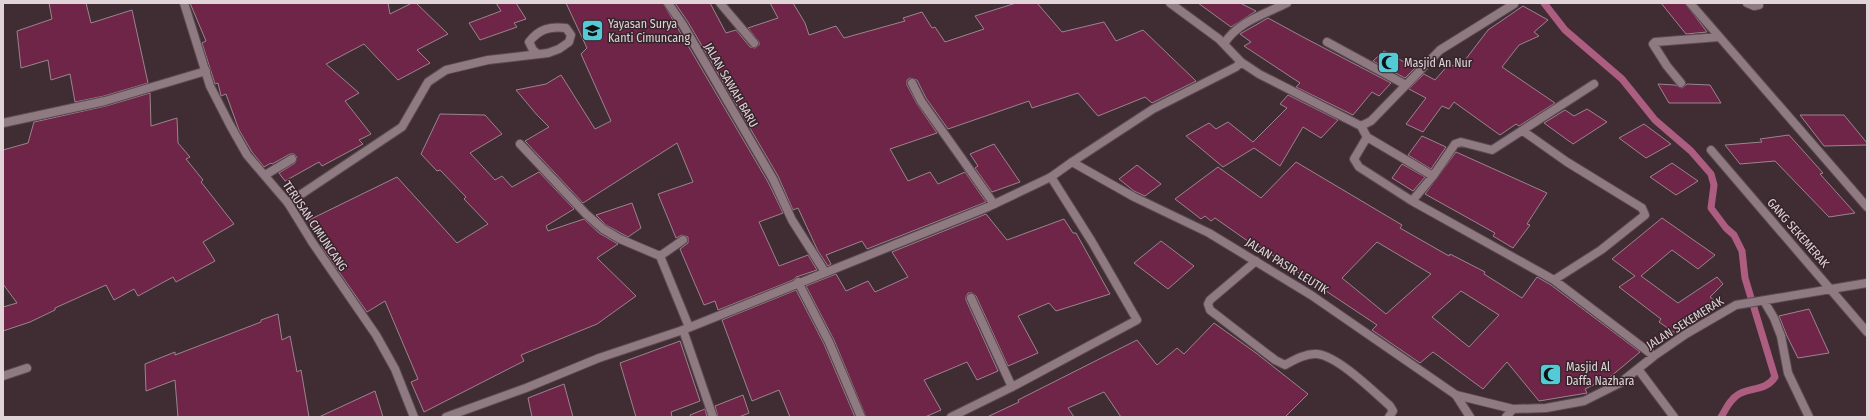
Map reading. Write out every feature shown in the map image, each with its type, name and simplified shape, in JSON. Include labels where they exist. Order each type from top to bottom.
[{"type":"street","name":"TERUSAN CIMUNCANG","points":[[184,3],[214,96],[233,131],[247,155],[288,203],[312,242],[376,335],[395,369],[414,417]]},
{"type":"street","name":"JALAN SAWAH BARU","points":[[668,3],[687,32],[773,179],[792,220],[824,272]]},
{"type":"street","points":[[720,3],[754,43]]},
{"type":"street","points":[[1170,3],[1224,44],[1238,57],[1241,62],[1258,74],[1361,126],[1367,138],[1433,176]]},
{"type":"street","points":[[1224,44],[1226,37],[1235,29],[1287,3]]},
{"type":"street","points":[[1690,3],[1867,207]]},
{"type":"street","points":[[1747,3],[1754,6],[1759,5],[1758,3]]},
{"type":"street","points":[[1361,126],[1371,121],[1440,50],[1514,4]]},
{"type":"street","points":[[288,203],[402,127],[428,82],[446,70],[483,61],[538,54],[559,49],[569,42],[571,35],[566,28],[557,26],[544,28],[535,34],[529,42],[533,50],[538,54]]},
{"type":"street","points":[[1681,83],[1667,66],[1653,44],[1655,42],[1719,37]]},
{"type":"street","points":[[1327,42],[1406,85]]},
{"type":"street","points":[[446,417],[526,388],[599,358],[686,328],[994,204],[1051,177],[1153,109],[1236,67],[1241,62]]},
{"type":"street","points":[[3,123],[65,112],[110,101],[206,71]]},
{"type":"street","points":[[912,83],[921,101],[994,204]]},
{"type":"street","points":[[1412,201],[1433,176],[1450,149],[1455,144],[1461,142],[1492,150],[1594,84]]},
{"type":"street","points":[[1523,131],[1566,162],[1642,208],[1645,215],[1601,250],[1554,280]]},
{"type":"street","points":[[1367,138],[1354,159],[1359,167],[1412,201],[1554,280],[1654,356]]},
{"type":"street","points":[[520,144],[586,214],[603,229],[620,239],[660,256],[686,328],[713,417]]},
{"type":"street","name":"GANG SEKEMERAK","points":[[1711,150],[1867,332]]},
{"type":"street","points":[[265,175],[292,159]]},
{"type":"street","name":"JALAN PASIR LEUTIK","points":[[1072,162],[1134,197],[1209,233],[1256,260],[1336,312],[1422,373],[1456,394],[1470,417]]},
{"type":"street","points":[[951,417],[1012,387],[1137,320],[1092,242],[1051,177]]},
{"type":"street","points":[[660,256],[683,240]]},
{"type":"street","points":[[1256,260],[1210,300],[1208,304],[1210,310],[1275,360],[1285,365],[1307,355],[1319,354],[1341,365],[1390,406],[1393,411],[1389,417]]},
{"type":"street","points":[[798,282],[829,342],[861,417]]},
{"type":"street","name":"JALAN SEKEMERAK","points":[[1456,394],[1513,409],[1546,408],[1584,401],[1620,383],[1654,356],[1686,334],[1736,305],[1760,302],[1829,288],[1867,283]]},
{"type":"street","points":[[971,298],[1012,387]]},
{"type":"street","points":[[1760,302],[1774,318],[1781,336],[1788,373],[1808,415]]},
{"type":"street","points":[[3,376],[27,368]]},
{"type":"street","points":[[1638,369],[1674,417]]},
{"type":"street","points":[[1506,417],[1513,409]]},
{"type":"building","points":[[49,3],[86,3],[91,23],[132,10],[148,83],[104,96],[75,102],[70,74],[51,80],[48,60],[21,68],[17,31],[52,19]]},
{"type":"building","points":[[190,3],[388,3],[390,14],[412,3],[416,3],[448,34],[417,50],[430,63],[398,80],[364,44],[326,64],[359,93],[345,101],[371,134],[359,140],[363,144],[322,166],[319,162],[285,181],[279,173],[295,163],[297,157],[294,154],[290,154],[264,167],[252,152],[239,130],[226,94],[221,96],[218,83],[215,84],[202,43],[206,41]]},
{"type":"building","points":[[496,3],[516,3],[526,19],[514,23],[517,27],[480,40],[469,23],[501,11]]},
{"type":"building","points":[[566,3],[663,3],[768,182],[783,213],[759,222],[779,266],[808,255],[817,270],[796,277],[793,280],[718,310],[715,301],[704,305],[680,249],[688,243],[688,237],[682,235],[676,238],[658,194],[693,182],[677,143],[583,203],[525,141],[549,127],[516,90],[546,84],[561,75],[595,129],[611,121],[581,54],[587,48]]},
{"type":"building","points":[[675,3],[710,3],[726,33],[736,30],[750,47],[755,48],[759,45],[759,42],[748,28],[778,18],[770,3],[793,3],[805,23],[809,35],[836,26],[844,38],[905,21],[903,18],[922,12],[932,28],[935,27],[945,42],[984,29],[975,16],[1016,3],[1037,3],[1062,32],[1104,22],[1116,41],[1143,30],[1196,81],[1152,103],[1145,97],[1098,116],[1078,93],[1032,108],[1029,101],[948,129],[926,98],[917,80],[910,78],[907,80],[907,85],[917,104],[937,133],[890,149],[908,181],[930,172],[938,184],[965,172],[986,202],[867,249],[862,241],[826,255],[831,264],[828,266],[818,251],[798,208],[793,210],[778,176],[688,22]]},
{"type":"building","points":[[1198,3],[1240,3],[1256,11],[1231,27]]},
{"type":"building","points":[[1661,3],[1685,3],[1707,32],[1686,34]]},
{"type":"building","points":[[1523,6],[1548,20],[1534,32],[1539,36],[1519,45],[1502,67],[1555,103],[1519,126],[1516,124],[1500,135],[1454,102],[1449,109],[1442,106],[1423,132],[1406,124],[1426,98],[1409,89],[1424,74],[1435,80],[1449,64],[1459,68],[1488,30]]},
{"type":"building","points":[[1268,18],[1391,83],[1379,96],[1372,92],[1353,115],[1296,87],[1300,83],[1244,46],[1251,42],[1240,34]]},
{"type":"building","points":[[1384,51],[1415,68],[1405,78],[1373,61]]},
{"type":"building","points":[[1658,84],[1675,85],[1682,88],[1687,84],[1710,85],[1721,103],[1669,103]]},
{"type":"building","points":[[150,93],[151,126],[177,118],[178,143],[190,157],[186,159],[203,180],[201,182],[234,224],[203,242],[215,261],[176,282],[173,277],[138,296],[134,289],[114,300],[106,285],[55,308],[55,310],[30,322],[3,331],[3,307],[17,303],[3,284],[3,150],[28,143],[34,122],[106,106]]},
{"type":"building","points":[[1288,95],[1338,120],[1321,138],[1303,127],[1280,166],[1254,148],[1223,167],[1186,136],[1209,123],[1216,129],[1228,122],[1253,142],[1287,108],[1280,104]]},
{"type":"building","points":[[1587,109],[1607,122],[1573,144],[1544,123],[1565,110],[1574,116]]},
{"type":"building","points":[[440,114],[485,115],[502,134],[470,153],[495,180],[502,176],[512,187],[539,172],[574,209],[546,226],[548,231],[584,219],[599,233],[618,244],[597,258],[636,296],[597,324],[521,355],[524,361],[424,412],[411,382],[418,379],[385,301],[367,312],[321,246],[323,245],[309,220],[397,177],[457,243],[488,224],[464,199],[466,197],[440,170],[437,171],[421,154]]},
{"type":"building","points":[[1800,115],[1844,115],[1867,143],[1867,145],[1824,146]]},
{"type":"building","points":[[1644,124],[1671,144],[1646,158],[1619,138]]},
{"type":"building","points":[[1789,135],[1823,173],[1820,174],[1855,213],[1829,217],[1775,161],[1740,164],[1725,145],[1762,142],[1760,139]]},
{"type":"building","points":[[1422,136],[1446,147],[1431,169],[1408,155]]},
{"type":"building","points":[[994,144],[1020,182],[992,192],[975,168],[978,166],[970,154]]},
{"type":"building","points":[[1456,152],[1547,193],[1527,224],[1530,225],[1513,248],[1493,236],[1495,233],[1425,194]]},
{"type":"building","points":[[1296,162],[1402,225],[1400,228],[1449,256],[1450,254],[1485,272],[1484,274],[1522,298],[1537,277],[1551,285],[1640,352],[1610,377],[1585,389],[1587,393],[1539,401],[1507,362],[1483,389],[1433,352],[1420,363],[1372,330],[1377,325],[1254,243],[1252,244],[1215,218],[1211,221],[1205,216],[1201,219],[1175,199],[1218,167],[1261,198]],"holes":[[[1377,242],[1431,274],[1386,314],[1342,278]],[[1461,291],[1499,315],[1469,347],[1432,317]]]},
{"type":"building","points":[[1672,163],[1698,181],[1676,195],[1650,177]]},
{"type":"building","points":[[1402,164],[1425,177],[1413,191],[1392,178]]},
{"type":"building","points":[[1137,165],[1161,184],[1145,196],[1134,191],[1119,179]]},
{"type":"building","points":[[632,203],[641,228],[628,237],[606,225],[596,215]]},
{"type":"building","points":[[986,214],[1007,240],[1064,219],[1073,233],[1076,233],[1110,294],[1056,311],[1049,303],[1018,316],[1038,353],[1008,366],[976,296],[972,293],[968,293],[966,300],[998,371],[977,380],[967,362],[924,380],[941,410],[925,417],[866,417],[834,340],[806,286],[836,274],[846,291],[868,281],[875,292],[908,277],[892,252]]},
{"type":"building","points":[[1662,218],[1715,255],[1698,269],[1672,250],[1641,276],[1678,303],[1717,277],[1723,284],[1710,297],[1716,302],[1697,316],[1694,314],[1675,333],[1659,322],[1661,319],[1619,287],[1635,276],[1612,259]]},
{"type":"building","points":[[1161,241],[1194,266],[1168,289],[1134,263]]},
{"type":"building","points":[[796,290],[824,344],[855,417],[790,417],[779,390],[752,401],[722,320]]},
{"type":"building","points":[[1809,309],[1829,353],[1798,358],[1779,316]]},
{"type":"building","points":[[278,314],[282,340],[290,336],[297,372],[301,370],[309,417],[178,417],[175,380],[146,391],[145,364],[175,352],[175,355]]},
{"type":"building","points":[[1214,323],[1256,353],[1308,394],[1285,417],[1121,417],[1104,392],[1068,408],[1074,417],[987,417],[1019,402],[1018,400],[1137,340],[1157,365],[1177,348],[1184,354]]},
{"type":"building","points":[[680,341],[700,401],[671,412],[672,417],[636,417],[620,363]]},
{"type":"building","points":[[564,384],[573,417],[532,417],[528,398]]},
{"type":"building","points":[[375,391],[383,417],[319,417]]},
{"type":"building","points":[[743,395],[749,413],[739,417],[718,417],[715,406]]},
{"type":"building","points":[[705,409],[707,417],[691,417],[690,415]]},
{"type":"waterway","points":[[1544,3],[1565,30],[1622,79],[1655,120],[1691,151],[1711,174],[1714,185],[1711,208],[1726,228],[1734,235],[1742,251],[1745,278],[1775,377],[1763,387],[1744,392],[1736,396],[1728,404],[1721,417]]},
{"type":"place","name":"Yayasan Surya Kanti Cimuncang","points":[[593,31]]},
{"type":"place","name":"Masjid An Nur","points":[[1389,63]]},
{"type":"place","name":"Masjid Al Daffa Nazhara","points":[[1551,374]]}]
